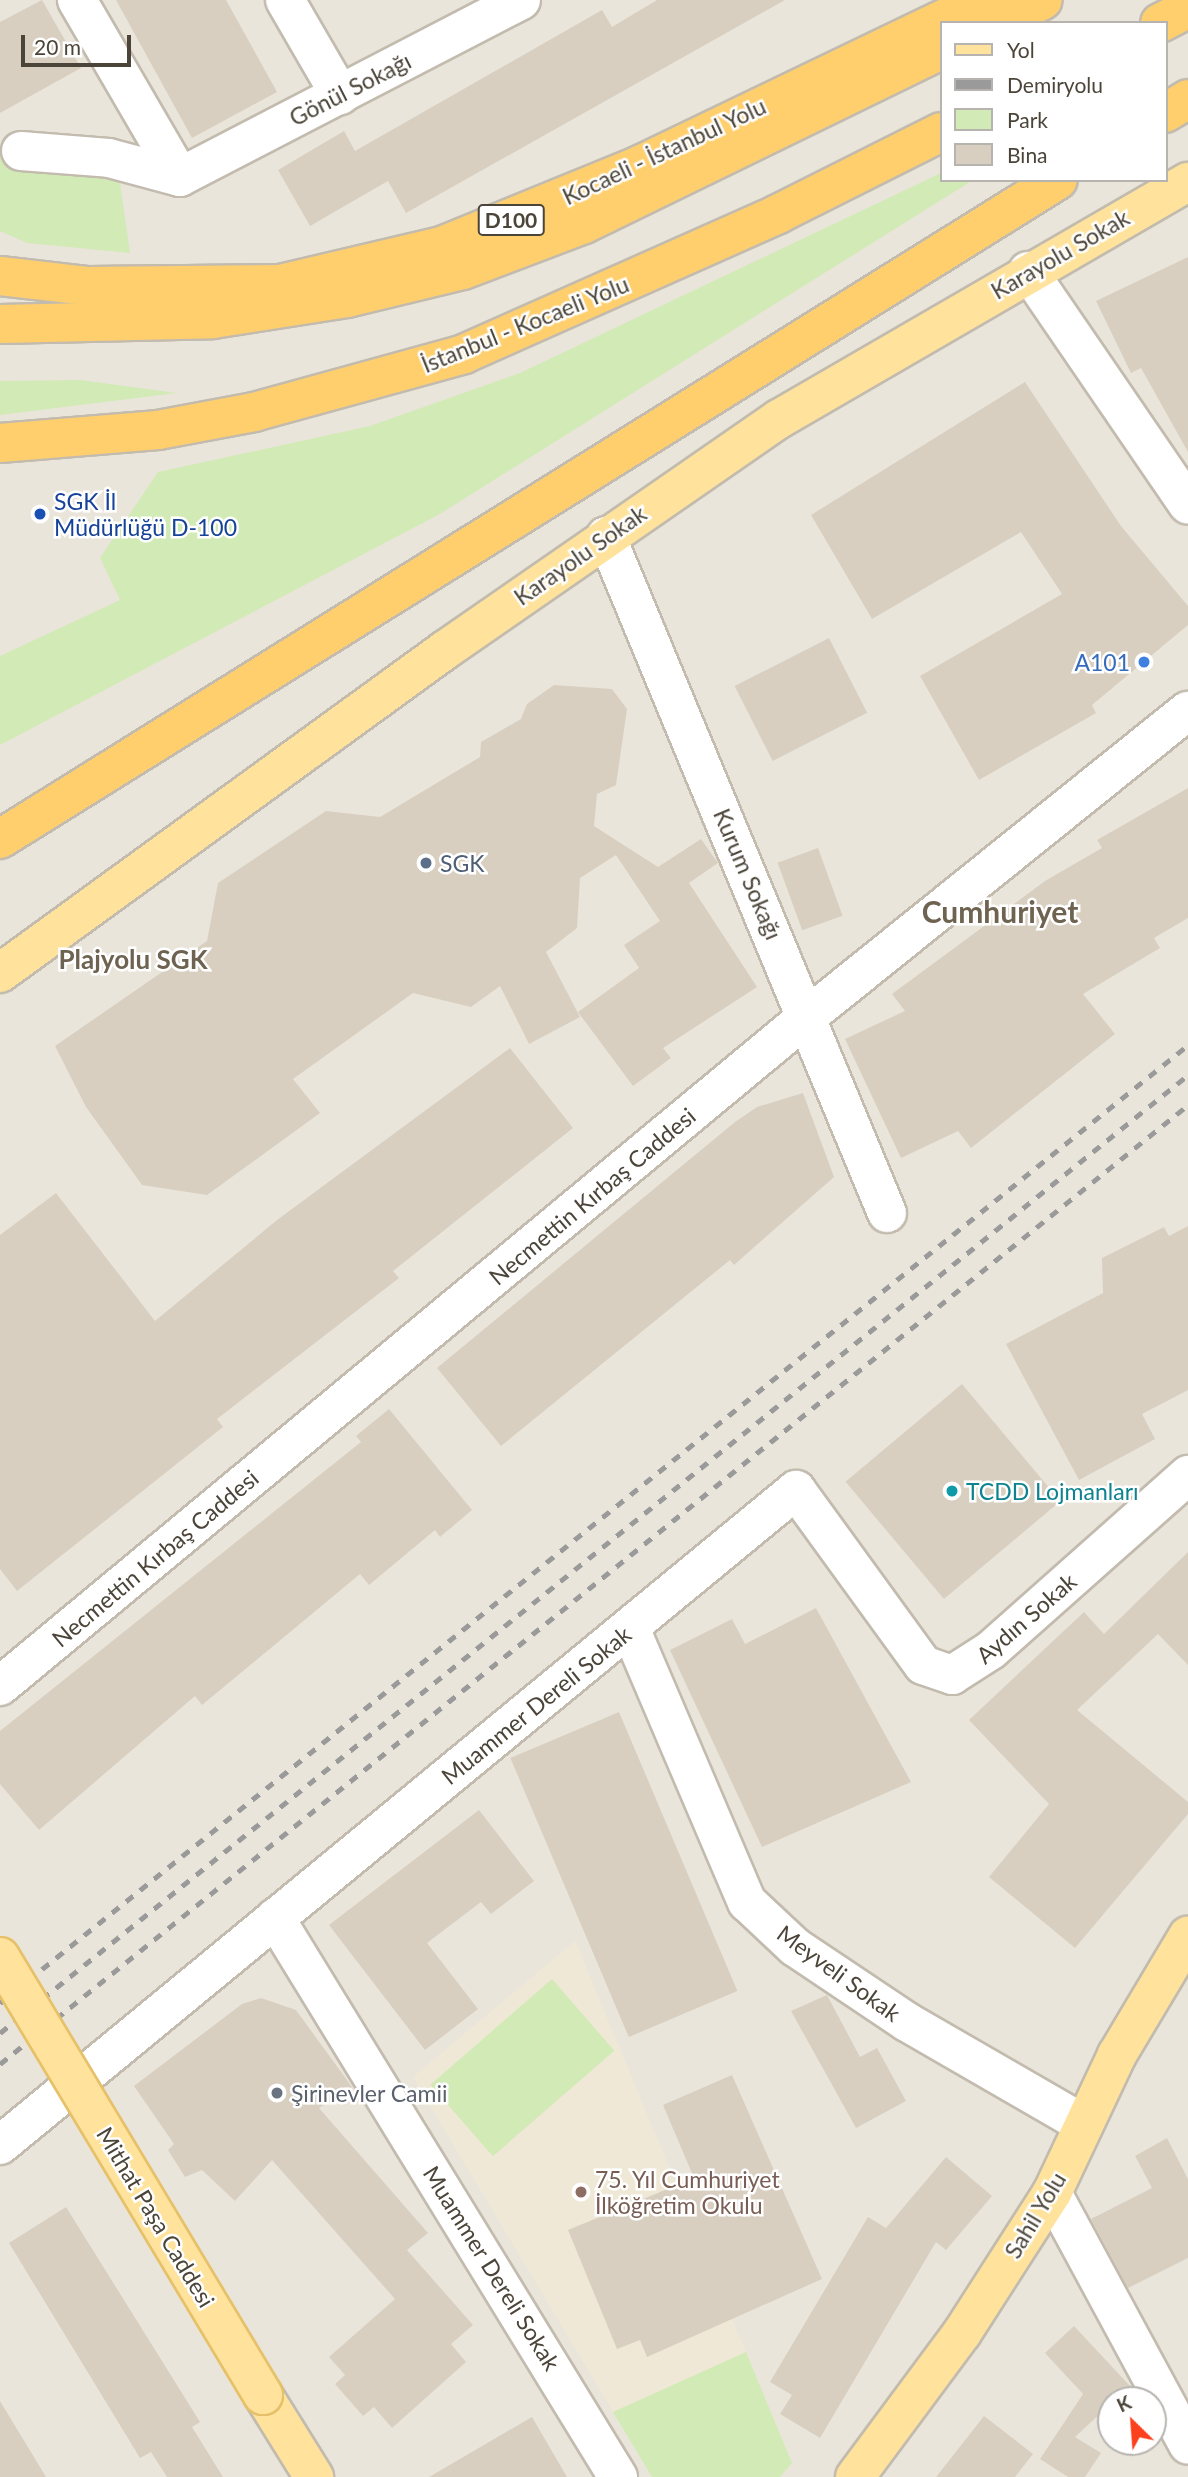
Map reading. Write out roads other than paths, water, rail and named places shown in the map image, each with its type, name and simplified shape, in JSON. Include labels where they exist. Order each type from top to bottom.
[{"type":"highway","name":"Kocaeli - İstanbul Yolu","points":[[0,276],[51,282],[178,288],[280,284],[442,246],[640,165],[982,0]]},
{"type":"highway","points":[[1001,21],[1043,0]]},
{"type":"highway","points":[[1164,21],[1188,9]]},
{"type":"highway","points":[[0,324],[213,319],[347,299],[463,270],[584,224],[940,50]]},
{"type":"highway","points":[[1167,112],[1188,99]]},
{"type":"highway","name":"İstanbul - Kocaeli Yolu","points":[[0,443],[158,430],[254,412],[464,354],[778,214],[940,133]]},
{"type":"highway","points":[[0,839],[1055,182]]},
{"type":"highway","points":[[0,257],[51,282]]},
{"type":"main road","name":"Karayolu Sokak","points":[[0,973],[607,536],[779,419],[1028,271],[1188,182]]},
{"type":"main road","name":"Sahil Yolu","points":[[855,2477],[962,2333],[1052,2193],[1084,2124],[1188,1936]]},
{"type":"main road","name":"Mithat Paşa Caddesi","points":[[0,1957],[314,2477]]},
{"type":"street","points":[[77,0],[180,177]]},
{"type":"street","points":[[285,0],[340,94]]},
{"type":"street","name":"Gönül Sokağı","points":[[180,177],[521,0]]},
{"type":"street","points":[[21,151],[108,158],[180,177]]},
{"type":"street","points":[[1028,271],[1188,505]]},
{"type":"street","name":"Kurum Sokağı","points":[[607,536],[808,1016],[887,1213]]},
{"type":"street","name":"Necmettin Kırbaş Caddesi","points":[[0,1686],[808,1016],[1188,712]]},
{"type":"street","name":"Aydın Sokak","points":[[796,1490],[923,1665],[952,1675],[991,1650],[1188,1475]]},
{"type":"street","name":"Muammer Dereli Sokak","points":[[0,2144],[796,1490]]},
{"type":"street","name":"Meyveli Sokak","points":[[630,1628],[747,1902],[795,1947],[907,2022],[1084,2124]]},
{"type":"street","name":"Muammer Dereli Sokak","points":[[275,1918],[618,2477]]},
{"type":"street","points":[[1052,2193],[1188,2445]]},
{"type":"railway","points":[[0,2003],[1188,1045]]},
{"type":"railway","points":[[0,2033],[1188,1075]]},
{"type":"railway","points":[[0,2064],[1188,1105]]},
{"type":"place","name":"SGK İl Müdürlüğü D-100","points":[[40,514]]},
{"type":"place","name":"A101","points":[[1144,662]]},
{"type":"place","name":"SGK","points":[[426,863]]},
{"type":"place","name":"TCDD Lojmanları","points":[[952,1491]]},
{"type":"place","name":"Şirinevler Camii","points":[[277,2093]]},
{"type":"place","name":"75. Yıl Cumhuriyet İlköğretim Okulu","points":[[581,2192]]},
{"type":"district","name":"Cumhuriyet","points":[[1000,911]]},
{"type":"district","name":"Plajyolu SGK","points":[[133,960]]}]
